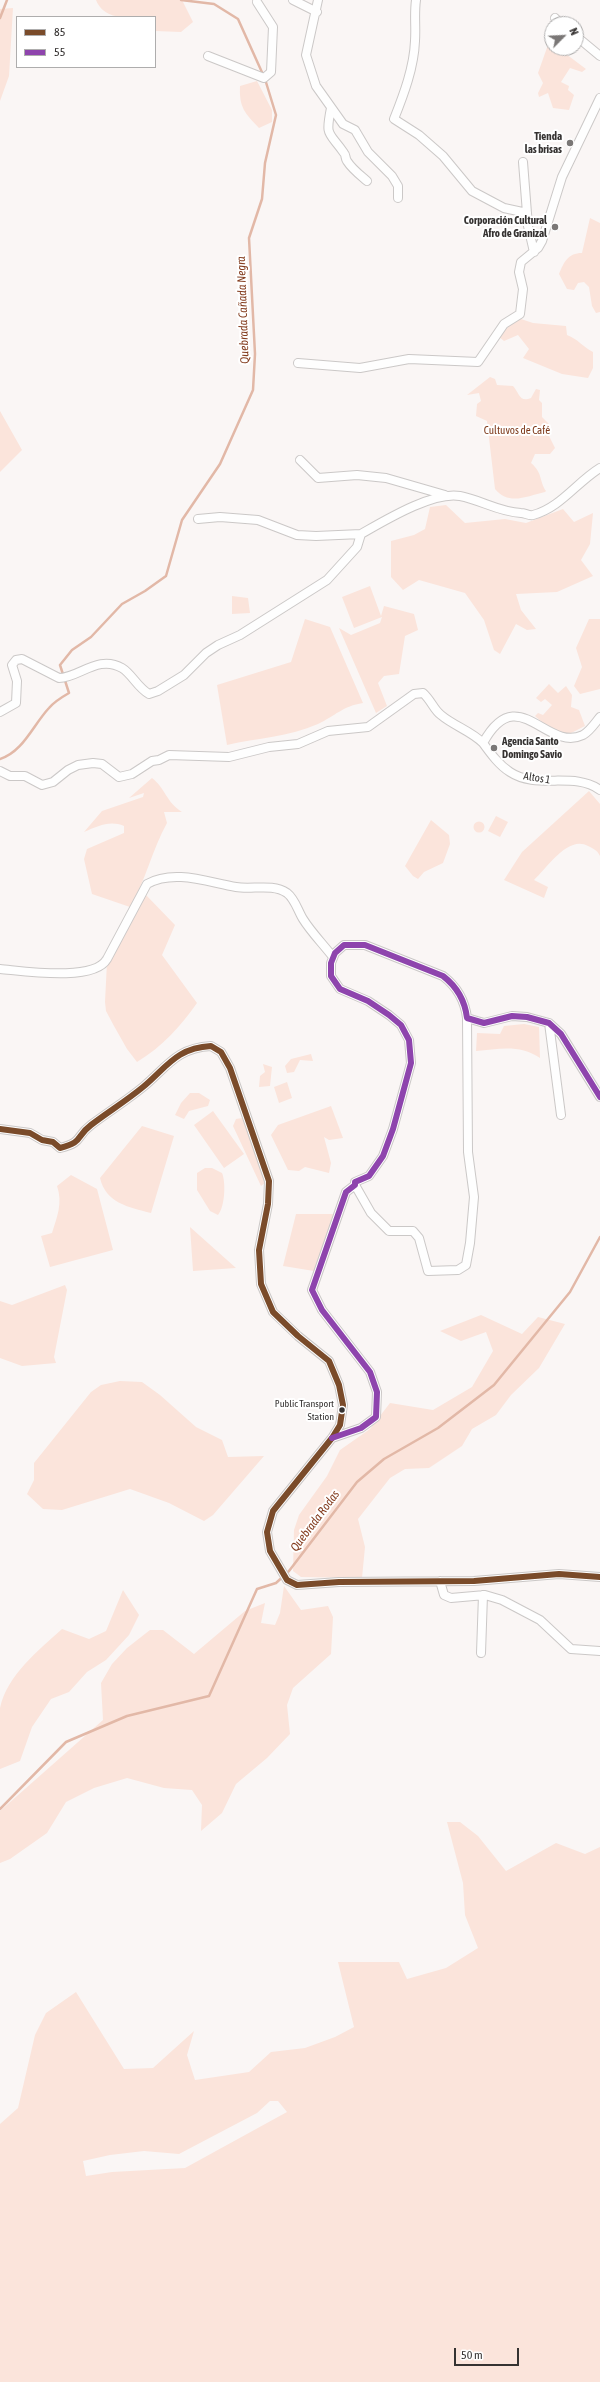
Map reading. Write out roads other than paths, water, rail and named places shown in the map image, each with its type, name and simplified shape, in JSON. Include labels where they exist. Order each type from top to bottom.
[{"type":"street","points":[[293,0],[317,12]]},
{"type":"street","points":[[318,0],[317,12],[306,54],[316,86],[343,124],[355,130],[368,152],[392,176],[398,186],[398,198]]},
{"type":"street","points":[[416,0],[416,41],[407,84],[394,119],[419,135],[442,156],[472,191],[504,208],[527,213]]},
{"type":"street","points":[[208,56],[254,76],[264,78],[271,72],[273,27],[257,1]]},
{"type":"street","points":[[584,43],[600,56]]},
{"type":"street","points":[[298,363],[360,368],[409,359],[478,362],[488,344],[504,324],[520,314],[523,289],[519,272],[521,262],[538,248],[544,235],[568,162],[600,98]]},
{"type":"street","points":[[331,108],[328,132],[330,138],[345,154],[351,167],[367,181]]},
{"type":"street","points":[[523,162],[527,213],[534,252]]},
{"type":"street","points":[[300,460],[318,478],[357,475],[386,478],[448,496]]},
{"type":"street","points":[[198,519],[220,517],[258,520],[297,535],[323,536],[361,534],[404,512],[436,498],[448,496],[458,496],[511,513],[531,516],[544,511],[560,500],[600,468]]},
{"type":"street","points":[[0,712],[16,703],[17,681],[12,665],[16,660],[22,659],[62,678],[87,667],[113,665],[125,671],[139,688],[149,694],[158,692],[184,675],[206,653],[240,635],[327,580],[357,547],[361,534]]},
{"type":"street","name":"Altos 1","points":[[0,771],[10,776],[25,776],[42,785],[53,782],[68,770],[78,765],[102,764],[119,777],[132,774],[152,761],[159,760],[169,755],[229,757],[269,747],[298,744],[328,731],[368,728],[414,694],[423,693],[431,700],[440,714],[476,736],[495,759],[511,773],[545,781],[582,782],[600,790]]},
{"type":"street","points":[[483,743],[490,731],[505,719],[522,716],[533,720],[556,736],[574,737],[583,734],[600,717]]},
{"type":"street","points":[[0,969],[82,972],[99,967],[104,964],[111,953],[147,884],[155,879],[173,877],[214,881],[236,888],[268,888],[286,893],[294,902],[303,919],[333,957]]},
{"type":"street","points":[[332,1438],[361,1428],[376,1417],[378,1392],[370,1372],[322,1310],[312,1290],[346,1192],[355,1185],[355,1182],[369,1176],[378,1163],[393,1129],[411,1063],[409,1040],[401,1025],[368,1001],[340,989],[331,976],[333,957],[344,945],[366,945],[426,968],[453,983],[466,1009],[468,1152],[474,1197],[470,1242],[466,1265],[458,1270],[428,1272],[419,1238],[413,1231],[389,1231],[370,1212],[355,1185]]},
{"type":"street","points":[[467,1018],[484,1023],[512,1016],[527,1017],[549,1023],[560,1034],[600,1097]]},
{"type":"street","points":[[549,1023],[561,1114]]},
{"type":"street","points":[[0,1129],[30,1133],[42,1140],[53,1142],[60,1148],[75,1144],[89,1127],[144,1087],[166,1064],[186,1050],[211,1046],[221,1052],[230,1068],[269,1181],[268,1204],[259,1250],[261,1284],[273,1312],[298,1336],[329,1361],[339,1385],[344,1405],[340,1425],[332,1438],[273,1511],[267,1532],[270,1551],[284,1577],[297,1585],[339,1582],[440,1581],[559,1574],[600,1577]]},
{"type":"street","points":[[440,1581],[444,1595],[451,1598],[483,1595],[502,1600],[540,1620],[571,1649],[600,1651]]},
{"type":"street","points":[[481,1653],[483,1595]]},
{"type":"waterway","points":[[0,18],[7,0]]},
{"type":"waterway","name":"Quebrada Cañada Negra","points":[[0,759],[15,750],[51,706],[69,693],[60,665],[72,650],[91,637],[122,604],[145,591],[166,576],[182,520],[220,464],[253,390],[255,354],[249,238],[262,199],[265,163],[276,115],[265,79],[238,19],[214,4],[181,0]]},
{"type":"waterway","name":"Quebrada Rodas","points":[[0,1809],[66,1742],[127,1716],[209,1696],[257,1589],[276,1583],[289,1571],[357,1482],[384,1459],[438,1428],[494,1385],[570,1292],[600,1237]]},
{"type":"place","name":"Tienda las brisas","points":[[570,143]]},
{"type":"place","name":"Corporación Cultural Afro de Granizal","points":[[555,227]]},
{"type":"place","name":"Agencia Santo Domingo Savio","points":[[494,748]]},
{"type":"place","name":"Public Transport Station","points":[[342,1410]]},
{"type":"park label","name":"Cultuvos de Café","points":[[517,431]]}]
